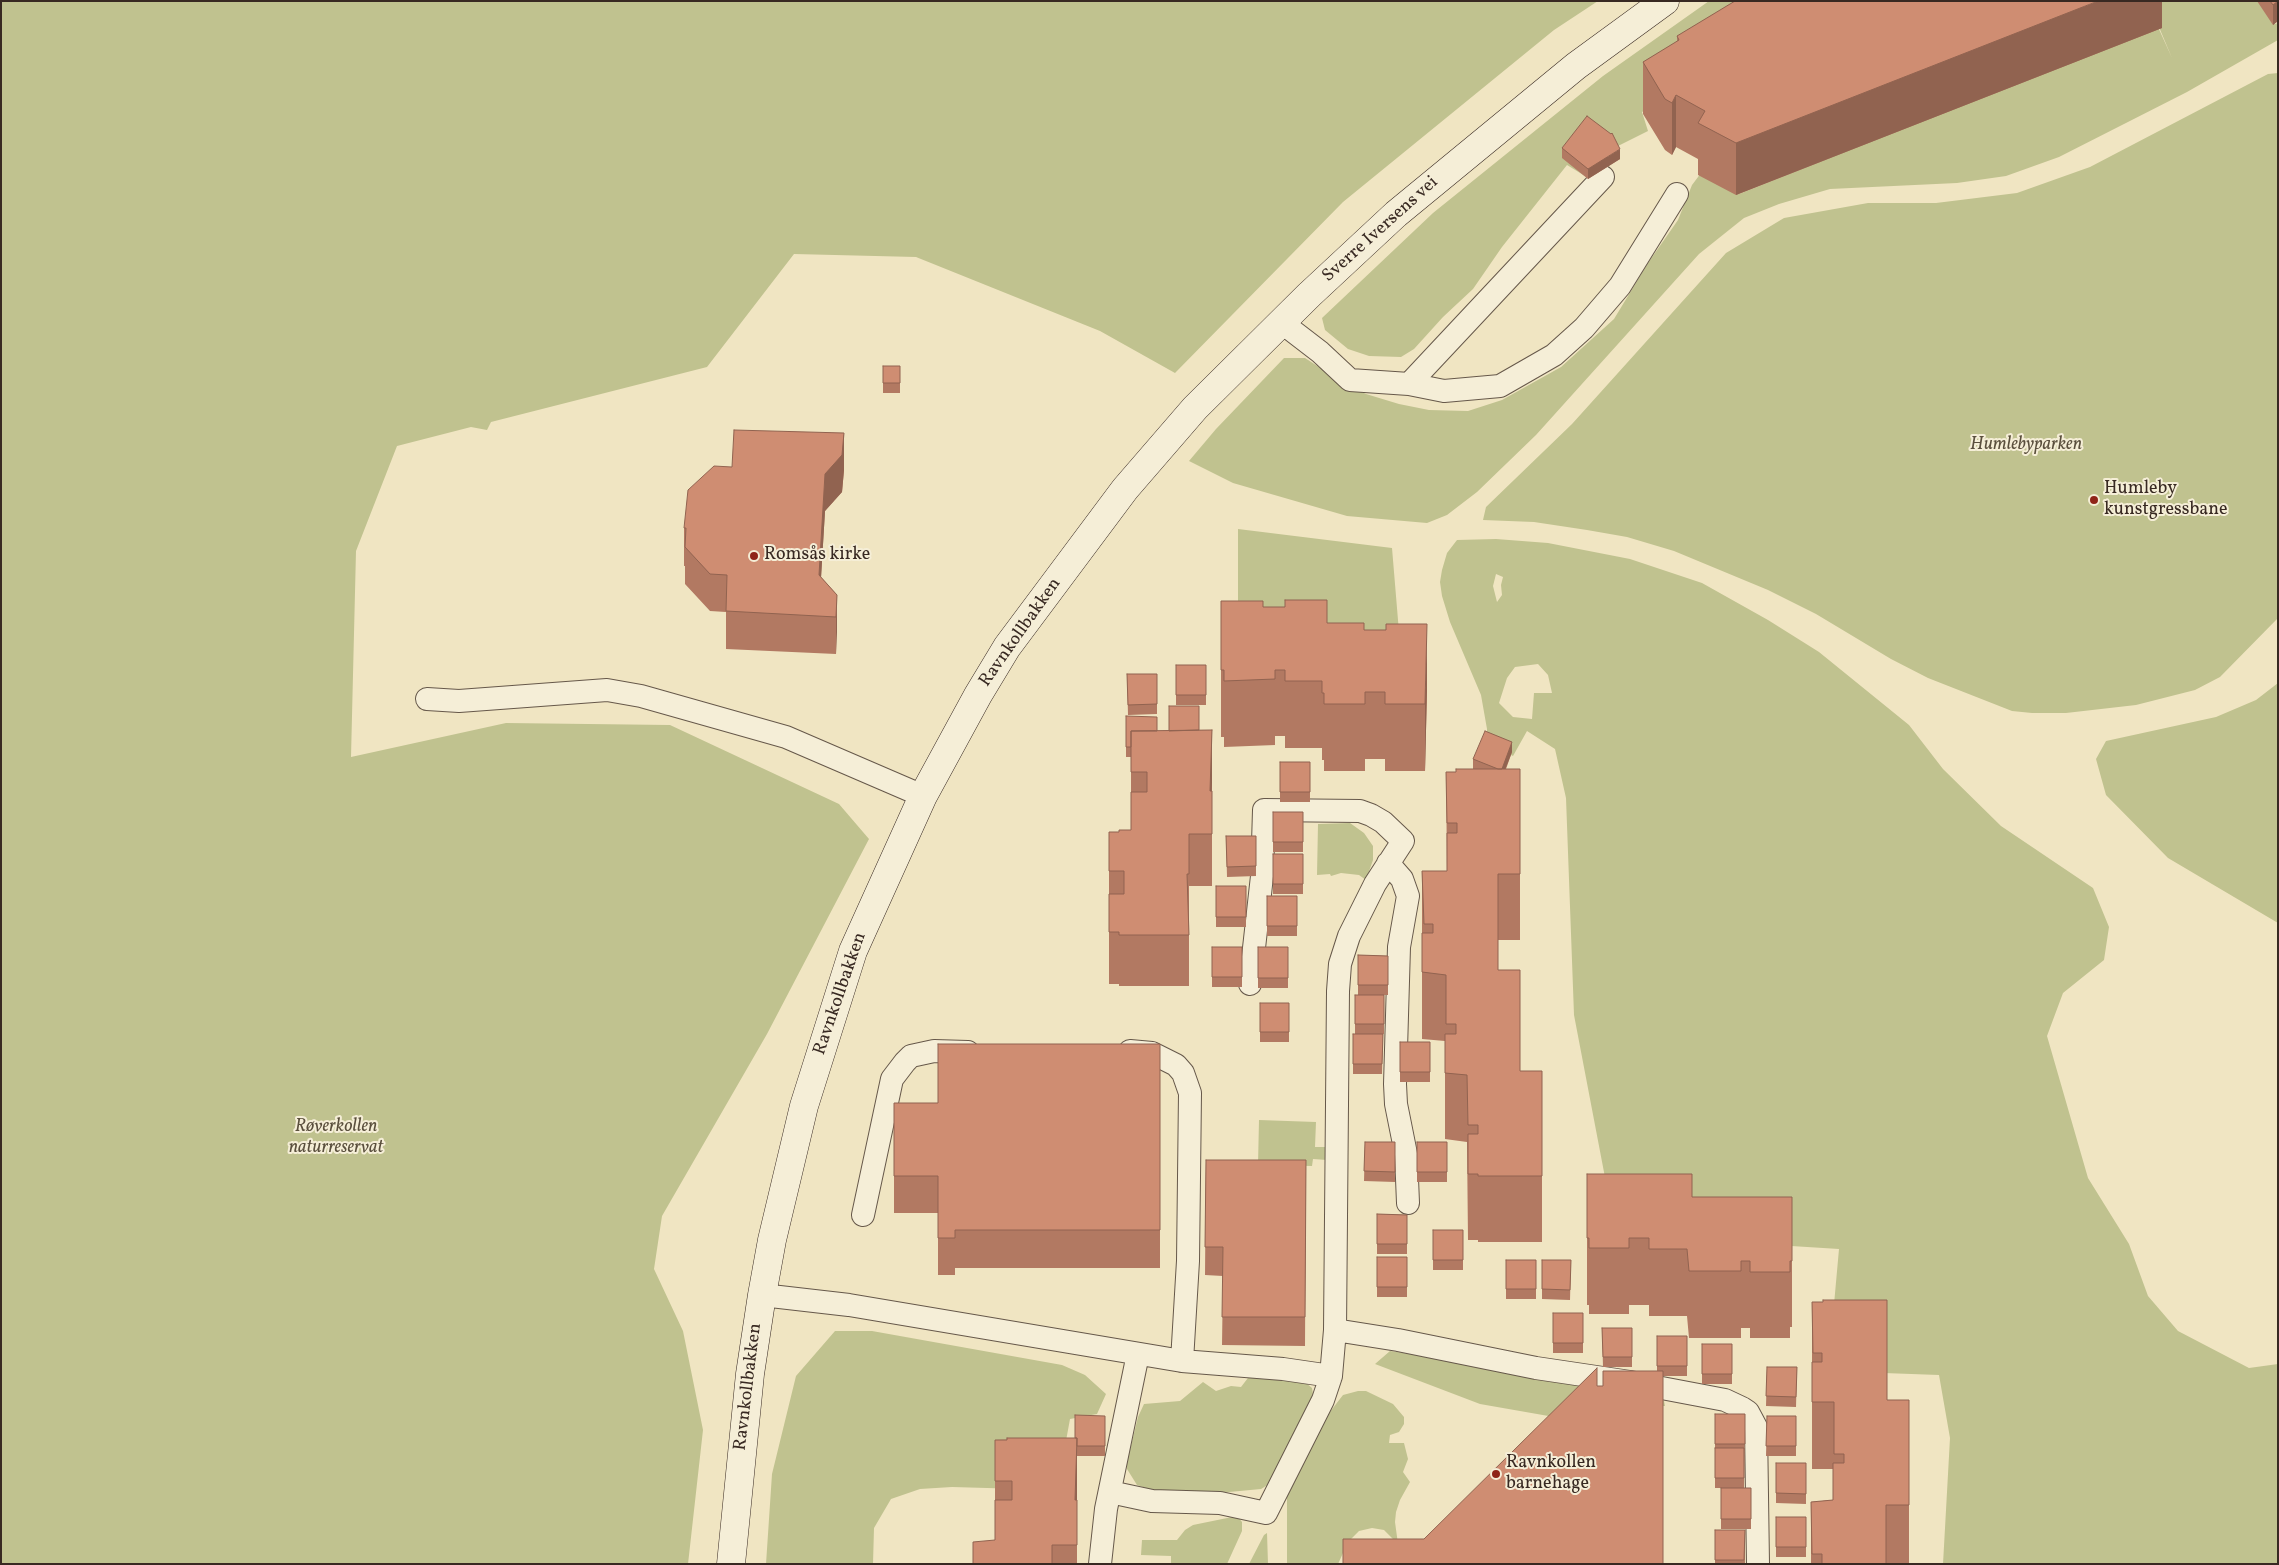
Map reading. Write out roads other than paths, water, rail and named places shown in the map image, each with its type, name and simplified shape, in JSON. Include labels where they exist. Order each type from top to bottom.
[{"type":"street","name":"Sverre Iversens vei","points":[[1124,489],[1195,408],[1396,214],[1576,66],[1665,1]]},
{"type":"street","name":"Ravnkollbakken","points":[[731,1564],[750,1374],[772,1240],[804,1106],[836,999],[853,951],[923,796],[952,740],[1007,647],[1124,489]]},
{"type":"lane","points":[[1409,384],[1603,177]]},
{"type":"lane","points":[[1282,322],[1320,352],[1350,380],[1409,384],[1444,391],[1500,386],[1554,355],[1584,328],[1620,286],[1676,194]]},
{"type":"lane","points":[[427,699],[459,700],[607,690],[641,696],[786,737],[923,796]]},
{"type":"lane","points":[[1110,1492],[1152,1501],[1220,1503],[1266,1513],[1323,1400],[1330,1376],[1335,1330],[1338,975],[1349,936],[1388,863],[1403,840],[1383,822],[1371,815],[1349,810],[1264,810],[1262,876],[1250,984]]},
{"type":"lane","points":[[1388,863],[1402,879],[1408,896],[1399,947],[1395,1084],[1396,1104],[1406,1154],[1408,1203]]},
{"type":"lane","points":[[863,1215],[888,1091],[898,1069],[911,1056],[934,1051],[985,1052]]},
{"type":"lane","points":[[1110,1051],[1139,1051],[1164,1058],[1183,1072],[1190,1093],[1188,1261],[1182,1361]]},
{"type":"lane","points":[[762,1295],[849,1304],[1182,1361],[1283,1369],[1330,1376]]},
{"type":"lane","points":[[1335,1330],[1398,1340],[1536,1368],[1630,1382],[1725,1400],[1742,1408],[1748,1412],[1756,1427],[1758,1564]]},
{"type":"lane","points":[[1100,1564],[1110,1492],[1138,1354]]},
{"type":"place","name":"Humleby kunstgressbane","points":[[2094,500]]},
{"type":"place","name":"Romsås kirke","points":[[754,556]]},
{"type":"place","name":"Ravnkollen barnehage","points":[[1496,1474]]},
{"type":"park label","name":"Humlebyparken","points":[[2026,446]]},
{"type":"park label","name":"Røverkollen naturreservat","points":[[336,1138]]}]
